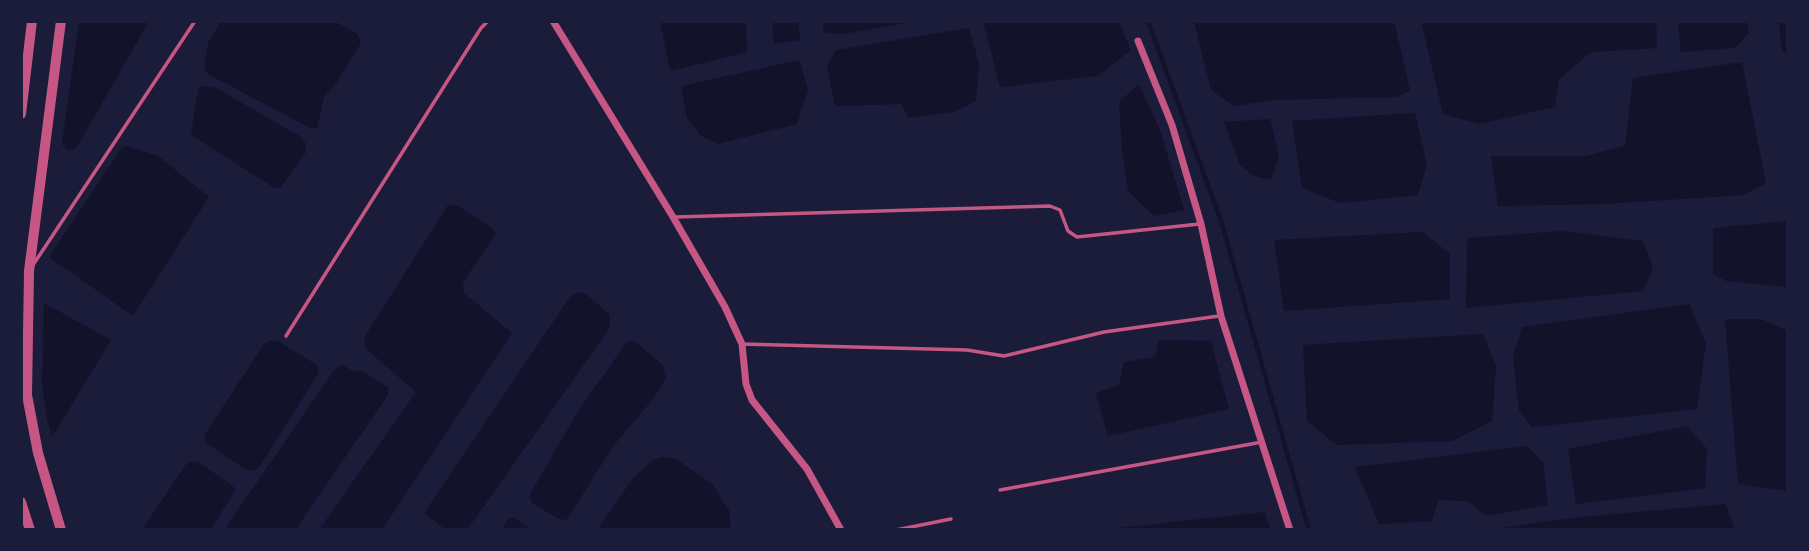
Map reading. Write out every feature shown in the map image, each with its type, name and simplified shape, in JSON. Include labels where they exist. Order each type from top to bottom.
[{"type":"street","points":[[21,114],[32,21]]},
{"type":"street","points":[[61,21],[25,272],[27,395],[38,453],[61,530]]},
{"type":"street","points":[[553,21],[725,307],[742,344],[746,384],[752,400],[807,469],[841,530]]},
{"type":"street","points":[[1138,41],[1172,125],[1201,224],[1221,316],[1290,530]]},
{"type":"street","points":[[21,502],[30,530]]},
{"type":"lane","points":[[25,272],[195,21]]},
{"type":"lane","points":[[286,335],[488,21]]},
{"type":"lane","points":[[673,217],[1050,206],[1060,210],[1068,231],[1077,237],[1201,224]]},
{"type":"lane","points":[[742,344],[967,350],[1004,356],[1104,332],[1221,316]]},
{"type":"lane","points":[[1000,490],[1262,442]]},
{"type":"lane","points":[[896,530],[951,519]]},
{"type":"shaded area","points":[[79,21],[149,21],[78,145],[67,150],[62,144]]},
{"type":"shaded area","points":[[221,21],[335,21],[358,35],[361,43],[335,85],[324,97],[317,128],[312,129],[205,71],[209,41]]},
{"type":"shaded area","points":[[660,21],[746,21],[747,52],[670,71]]},
{"type":"shaded area","points":[[772,21],[798,21],[800,40],[774,44]]},
{"type":"shaded area","points":[[823,21],[917,21],[843,34],[823,32]]},
{"type":"shaded area","points":[[983,21],[1118,21],[1131,50],[1098,76],[1000,87]]},
{"type":"shaded area","points":[[1194,21],[1394,21],[1410,90],[1397,97],[1273,100],[1234,106],[1211,90]]},
{"type":"shaded area","points":[[1421,21],[1656,21],[1657,48],[1591,52],[1559,79],[1555,107],[1479,124],[1443,114]]},
{"type":"shaded area","points":[[1678,21],[1747,21],[1749,33],[1735,48],[1681,52]]},
{"type":"shaded area","points":[[1779,21],[1788,21],[1788,55],[1782,51]]},
{"type":"shaded area","points":[[969,28],[979,64],[976,101],[954,112],[908,118],[902,104],[835,106],[827,67],[836,50]]},
{"type":"shaded area","points":[[800,60],[808,90],[797,124],[718,144],[700,135],[687,118],[681,86]]},
{"type":"shaded area","points":[[1742,62],[1766,183],[1743,195],[1604,204],[1498,206],[1491,156],[1586,156],[1625,146],[1633,78]]},
{"type":"shaded area","points":[[1139,84],[1160,130],[1184,210],[1154,216],[1128,191],[1119,102]]},
{"type":"shaded area","points":[[201,86],[216,88],[301,137],[306,144],[306,152],[280,188],[275,188],[191,135],[198,90]]},
{"type":"shaded area","points":[[1415,113],[1427,165],[1418,195],[1340,203],[1302,188],[1292,121]]},
{"type":"shaded area","points":[[1270,119],[1279,155],[1271,180],[1254,176],[1240,165],[1224,122]]},
{"type":"shaded area","points":[[127,146],[158,156],[209,197],[133,316],[49,257],[122,147]]},
{"type":"shaded area","points":[[448,205],[459,206],[493,229],[495,235],[463,282],[464,293],[512,333],[382,530],[319,530],[416,392],[366,349],[364,338]]},
{"type":"shaded area","points":[[1788,221],[1788,287],[1726,281],[1713,274],[1713,228]]},
{"type":"shaded area","points":[[1561,231],[1643,241],[1653,267],[1643,291],[1466,308],[1467,238]]},
{"type":"shaded area","points":[[1423,232],[1450,254],[1450,299],[1284,311],[1274,240]]},
{"type":"shaded area","points":[[577,292],[586,294],[610,315],[609,329],[467,530],[446,530],[424,513],[570,297]]},
{"type":"shaded area","points":[[44,303],[111,340],[52,437],[42,385]]},
{"type":"shaded area","points":[[1689,304],[1706,343],[1697,409],[1532,427],[1519,411],[1513,356],[1522,327]]},
{"type":"shaded area","points":[[1725,319],[1761,319],[1788,331],[1788,491],[1738,484]]},
{"type":"shaded area","points":[[1483,334],[1496,366],[1492,421],[1452,441],[1337,445],[1307,421],[1303,345]]},
{"type":"shaded area","points":[[271,340],[280,342],[318,366],[318,374],[258,469],[252,471],[205,442],[205,434],[264,344]]},
{"type":"shaded area","points":[[1159,340],[1211,341],[1229,409],[1108,436],[1096,393],[1119,385],[1124,362],[1155,357]]},
{"type":"shaded area","points":[[634,341],[663,365],[666,379],[653,399],[614,445],[567,519],[561,520],[532,503],[529,496],[577,413],[626,343]]},
{"type":"shaded area","points":[[343,365],[354,372],[360,370],[388,387],[388,395],[295,530],[224,530],[335,369]]},
{"type":"shaded area","points":[[1687,426],[1707,449],[1705,488],[1576,504],[1568,449]]},
{"type":"shaded area","points":[[1527,446],[1543,462],[1548,505],[1486,516],[1468,501],[1438,500],[1432,521],[1379,524],[1355,467]]},
{"type":"shaded area","points":[[662,457],[676,459],[712,484],[729,510],[731,530],[597,530],[634,477],[653,460]]},
{"type":"shaded area","points":[[198,462],[233,486],[235,491],[210,530],[142,530],[187,463]]},
{"type":"shaded area","points":[[1726,504],[1735,530],[1486,530],[1572,518]]},
{"type":"shaded area","points":[[1265,512],[1270,530],[1120,530],[1120,528]]},
{"type":"shaded area","points":[[513,517],[532,530],[501,530],[508,519]]},
{"type":"waterway","points":[[1148,21],[1221,221],[1309,530]]}]
